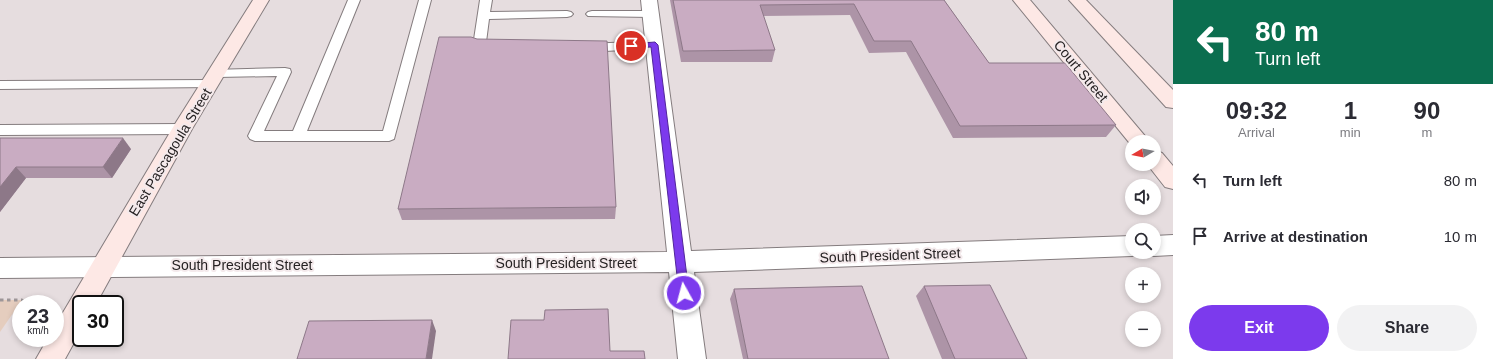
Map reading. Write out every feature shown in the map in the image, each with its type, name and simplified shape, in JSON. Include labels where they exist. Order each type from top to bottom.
[{"type":"street","name":"East Pascagoula Street","points":[[88,295],[182,129],[260,0]]},
{"type":"street","name":"Court Street","points":[[1021,0],[1134,135]]},
{"type":"street","points":[[1077,0],[1173,102]]},
{"type":"street","points":[[650,7],[692,359]]},
{"type":"street","points":[[1161,166],[1173,181]]},
{"type":"street","points":[[1161,246],[1173,245]]},
{"type":"street","name":"South President Street","points":[[0,268],[680,262],[1125,246]]},
{"type":"street","name":"East Pascagoula Street","points":[[50,359],[72,322]]},
{"type":"lane","points":[[298,136],[354,0]]},
{"type":"lane","points":[[0,85],[213,79],[285,72],[255,136],[389,136],[425,0]]},
{"type":"lane","points":[[486,0],[479,46],[503,46]]},
{"type":"lane","points":[[592,14],[650,7]]},
{"type":"lane","points":[[484,16],[567,14]]},
{"type":"lane","points":[[574,47],[606,48],[655,45]]},
{"type":"lane","points":[[0,130],[182,129]]},
{"type":"path","points":[[0,300],[12,300]]},
{"type":"shaded area","points":[[0,300],[12,300],[12,315],[0,332]]},
{"type":"building","points":[[673,0],[944,0],[989,63],[1065,63],[1116,125],[960,126],[911,41],[874,41],[854,4],[760,5],[775,50],[683,51]]},
{"type":"building","points":[[439,37],[607,41],[616,207],[398,209]]},
{"type":"building","points":[[0,138],[123,138],[103,167],[16,167],[0,187]]},
{"type":"building","points":[[990,285],[1027,359],[955,359],[924,286]]},
{"type":"building","points":[[862,286],[889,359],[748,359],[734,289]]},
{"type":"building","points":[[608,309],[610,351],[644,351],[645,359],[508,359],[511,320],[544,320],[545,310]]},
{"type":"building","points":[[432,320],[426,359],[297,359],[309,321]]},
{"type":"route","points":[[631,46],[655,45],[684,293]]}]
